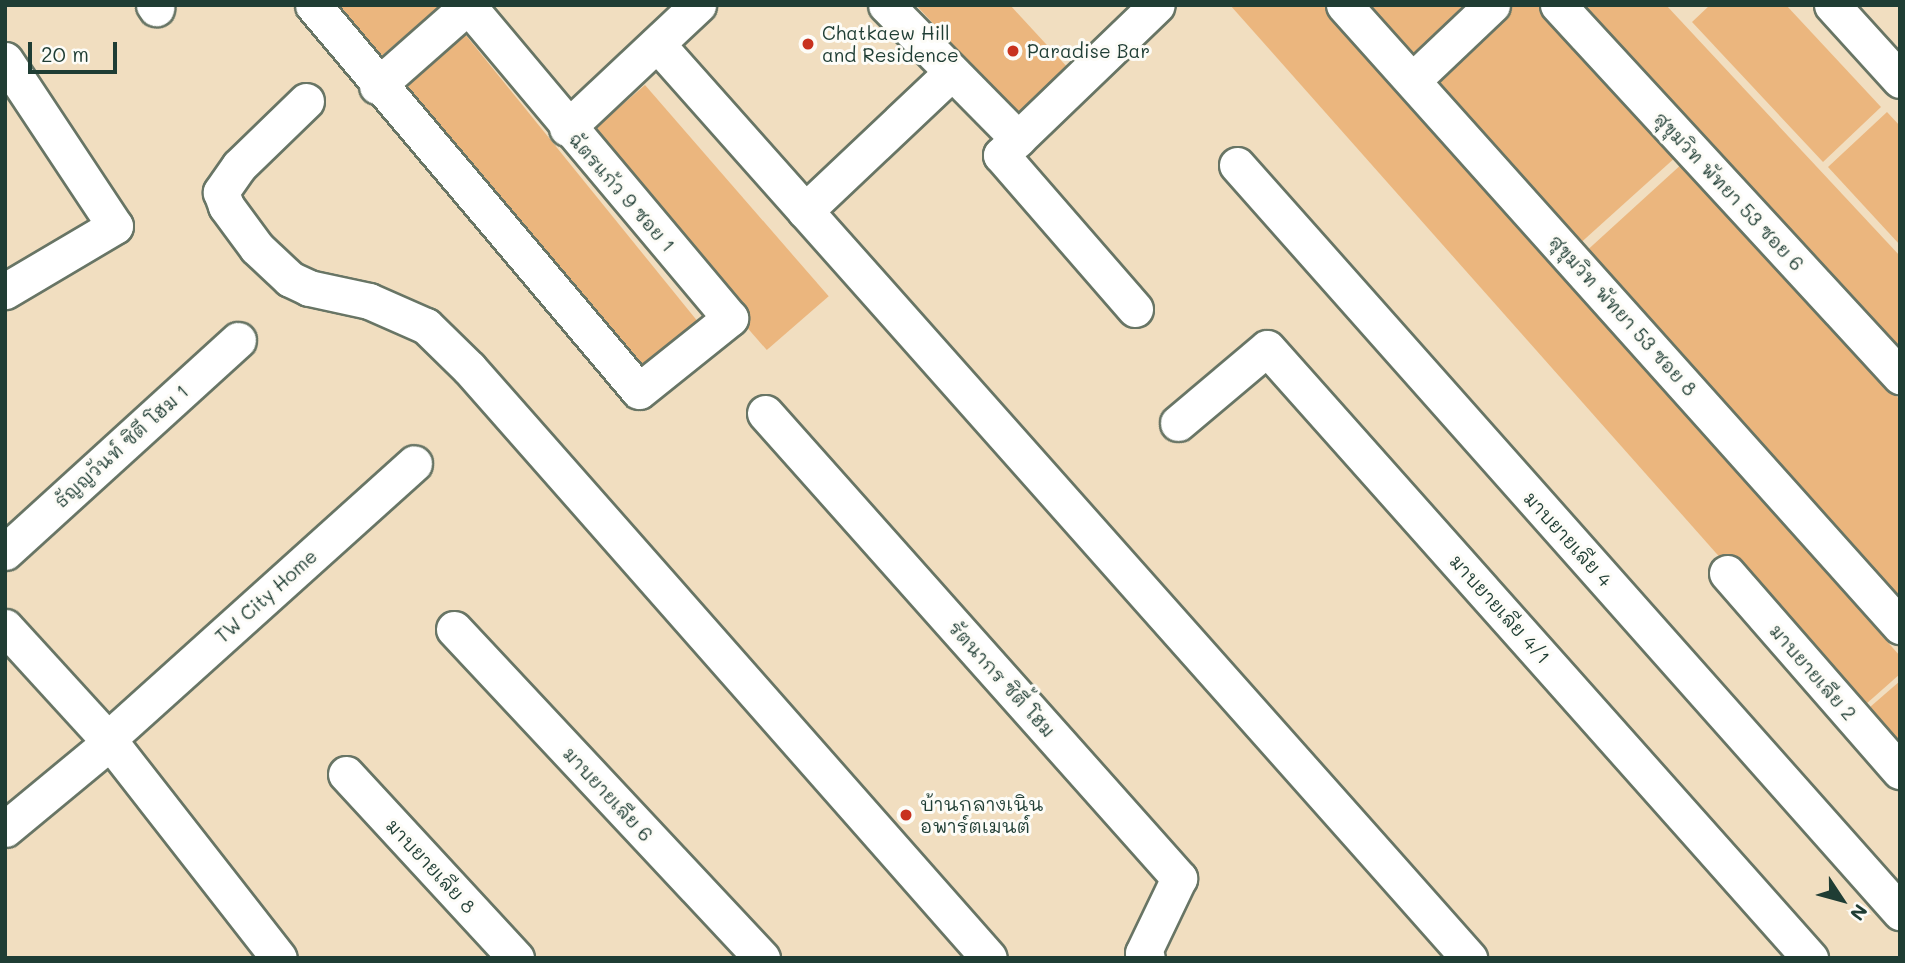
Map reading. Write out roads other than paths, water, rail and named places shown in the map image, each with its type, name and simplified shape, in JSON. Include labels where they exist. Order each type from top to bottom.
[{"type":"street","points":[[313,5],[377,86],[469,6],[567,128]]},
{"type":"street","name":"ฉัตรแก้ว 9 ซอย 1","points":[[377,86],[639,391],[730,318],[567,128],[698,5]]},
{"type":"street","points":[[886,5],[952,72],[1135,309]]},
{"type":"street","name":"สุขุมวิท พัทยา 53 ซอย 8","points":[[1344,5],[1900,626]]},
{"type":"street","points":[[1413,80],[1492,5]]},
{"type":"street","name":"สุขุมวิท พัทยา 53 ซอย 6","points":[[1558,5],[1900,376]]},
{"type":"street","points":[[1837,7],[1900,80]]},
{"type":"street","points":[[1010,147],[1138,12]]},
{"type":"street","points":[[657,44],[1469,958]]},
{"type":"street","points":[[805,211],[952,72]]},
{"type":"street","points":[[5,291],[116,226],[9,74]]},
{"type":"street","points":[[306,101],[239,166],[221,192],[257,248],[290,279],[309,288],[369,301],[426,326],[469,368],[989,958]]},
{"type":"street","name":"มาบยายเลีย 4","points":[[1237,165],[1900,912]]},
{"type":"street","name":"ธัญญวันท์ ซิตี โฮม 1","points":[[5,552],[237,340]]},
{"type":"street","name":"มาบยายเลีย 4/1","points":[[1178,424],[1267,348],[1810,958]]},
{"type":"street","name":"รัตนากร ซิตี้ โฮม","points":[[765,413],[1179,878],[1143,953],[1147,958]]},
{"type":"street","name":"TW City Home","points":[[5,829],[109,741],[414,463]]},
{"type":"street","name":"มาบยายเลีย 2","points":[[1727,573],[1900,771]]},
{"type":"street","points":[[5,628],[109,741],[279,958]]},
{"type":"street","name":"มาบยายเลีย 6","points":[[454,629],[762,958]]},
{"type":"street","name":"มาบยายเลีย 8","points":[[346,774],[516,958]]},
{"type":"place","name":"Chatkaew Hill and Residence","points":[[808,44]]},
{"type":"place","name":"Paradise Bar","points":[[1013,51]]},
{"type":"place","name":"บ้านกลางเนิน อพาร์ตเมนต์","points":[[906,815]]}]
